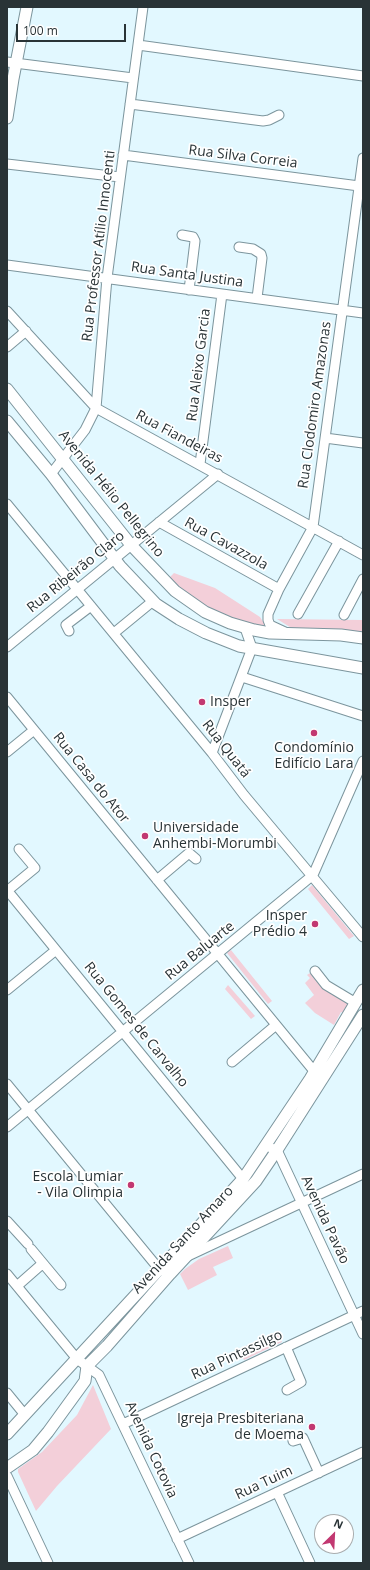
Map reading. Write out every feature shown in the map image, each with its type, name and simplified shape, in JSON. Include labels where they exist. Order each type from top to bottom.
[{"type":"main road","points":[[7,118],[11,63],[27,7]]},
{"type":"main road","name":"Avenida Hélio Pellegrino","points":[[7,389],[131,545],[175,591],[205,612],[245,628],[270,633],[342,635],[362,638]]},
{"type":"main road","points":[[7,421],[51,474],[115,559],[153,601],[179,619],[206,633],[239,646],[362,666]]},
{"type":"main road","name":"Avenida Santo Amaro","points":[[87,1366],[107,1346],[185,1257],[252,1186],[277,1150],[363,990]]},
{"type":"main road","name":"Avenida Santo Amaro","points":[[7,1434],[243,1179],[266,1145],[362,1021]]},
{"type":"main road","points":[[7,1468],[33,1450],[48,1432],[85,1381],[87,1366]]},
{"type":"street","name":"Rua Professor Atílio Innocenti","points":[[51,474],[85,430],[96,408],[107,278],[143,7]]},
{"type":"street","points":[[138,45],[363,76]]},
{"type":"street","points":[[11,63],[133,78]]},
{"type":"street","points":[[130,104],[263,121],[279,115]]},
{"type":"street","name":"Rua Silva Correia","points":[[123,155],[360,191]]},
{"type":"street","name":"Rua Clodomiro Amazonas","points":[[290,634],[270,625],[268,620],[270,609],[279,589],[313,527],[342,310],[360,191],[363,158]]},
{"type":"street","points":[[7,164],[120,177]]},
{"type":"street","points":[[182,235],[193,237],[195,241],[190,290]]},
{"type":"street","points":[[239,247],[253,249],[261,254],[262,258],[257,298]]},
{"type":"street","name":"Rua Santa Justina","points":[[7,265],[363,313]]},
{"type":"street","name":"Rua Aleixo Garcia","points":[[200,464],[222,294]]},
{"type":"street","name":"Rua Fiandeiras","points":[[7,311],[96,408],[137,432],[200,464],[363,554]]},
{"type":"street","points":[[7,347],[26,331]]},
{"type":"street","points":[[325,438],[363,443]]},
{"type":"street","name":"Rua Ribeirão Claro","points":[[7,647],[218,474]]},
{"type":"street","name":"Rua Quatá","points":[[7,504],[212,753],[244,795],[363,936]]},
{"type":"street","name":"Rua Cavazzola","points":[[159,522],[279,589]]},
{"type":"street","points":[[298,614],[339,541]]},
{"type":"street","points":[[344,615],[363,579]]},
{"type":"street","points":[[114,634],[153,601]]},
{"type":"street","points":[[69,631],[66,625],[91,606]]},
{"type":"street","points":[[212,753],[252,648],[245,628]]},
{"type":"street","points":[[242,677],[363,716]]},
{"type":"street","name":"Rua Casa do Ator","points":[[7,697],[318,1076]]},
{"type":"street","points":[[8,757],[34,730]]},
{"type":"street","name":"Rua Baluarte","points":[[7,1126],[313,875],[363,761]]},
{"type":"street","points":[[7,890],[35,868],[19,849]]},
{"type":"street","points":[[157,880],[189,853],[196,859]]},
{"type":"street","name":"Rua Gomes de Carvalho","points":[[7,890],[243,1179]]},
{"type":"street","points":[[7,906],[15,899]]},
{"type":"street","points":[[7,990],[56,950]]},
{"type":"street","points":[[314,971],[326,985],[356,1003]]},
{"type":"street","points":[[232,1062],[276,1025]]},
{"type":"street","points":[[7,1084],[159,1269],[170,1274]]},
{"type":"street","points":[[266,1145],[277,1150]]},
{"type":"street","name":"Avenida Pavão","points":[[277,1150],[363,1334]]},
{"type":"street","points":[[185,1257],[363,1174]]},
{"type":"street","points":[[7,1221],[30,1246],[42,1264],[61,1285]]},
{"type":"street","points":[[17,1286],[42,1264]]},
{"type":"street","name":"Avenida Cotovia","points":[[7,1274],[77,1359],[99,1375],[188,1563]]},
{"type":"street","name":"Rua Pintassilgo","points":[[123,1424],[363,1311]]},
{"type":"street","points":[[286,1347],[301,1382],[287,1390]]},
{"type":"street","points":[[7,1393],[24,1415]]},
{"type":"street","points":[[293,1441],[303,1438],[319,1472]]},
{"type":"street","name":"Rua Tuim","points":[[177,1539],[363,1452]]},
{"type":"street","points":[[7,1476],[48,1563]]},
{"type":"street","points":[[277,1492],[310,1563]]},
{"type":"shaded area","points":[[174,573],[215,588],[260,617],[267,628],[254,626],[204,607],[167,580]]},
{"type":"shaded area","points":[[277,619],[363,620],[363,635],[293,629]]},
{"type":"shaded area","points":[[312,885],[354,936],[349,939],[308,889]]},
{"type":"shaded area","points":[[231,950],[272,1001],[268,1004],[227,953]]},
{"type":"shaded area","points":[[310,973],[326,988],[351,1003],[345,1014],[341,1012],[334,1025],[315,1013],[305,1003],[314,995],[305,983],[310,978],[307,975]]},
{"type":"shaded area","points":[[228,985],[255,1016],[251,1019],[225,989]]},
{"type":"shaded area","points":[[228,1246],[233,1258],[213,1267],[217,1275],[188,1290],[180,1274],[199,1259]]},
{"type":"shaded area","points":[[277,1332],[282,1342],[244,1360],[239,1349]]},
{"type":"shaded area","points":[[93,1385],[111,1429],[57,1486],[36,1511],[18,1469],[42,1452],[77,1415]]},
{"type":"place","name":"Insper","points":[[202,702]]},
{"type":"place","name":"Condomínio Edifício Lara","points":[[314,733]]},
{"type":"place","name":"Universidade Anhembi-Morumbi","points":[[145,836]]},
{"type":"place","name":"Insper Prédio 4","points":[[315,924]]},
{"type":"place","name":"Escola Lumiar - Vila Olimpia","points":[[131,1185]]},
{"type":"place","name":"Igreja Presbiteriana de Moema","points":[[312,1427]]}]
